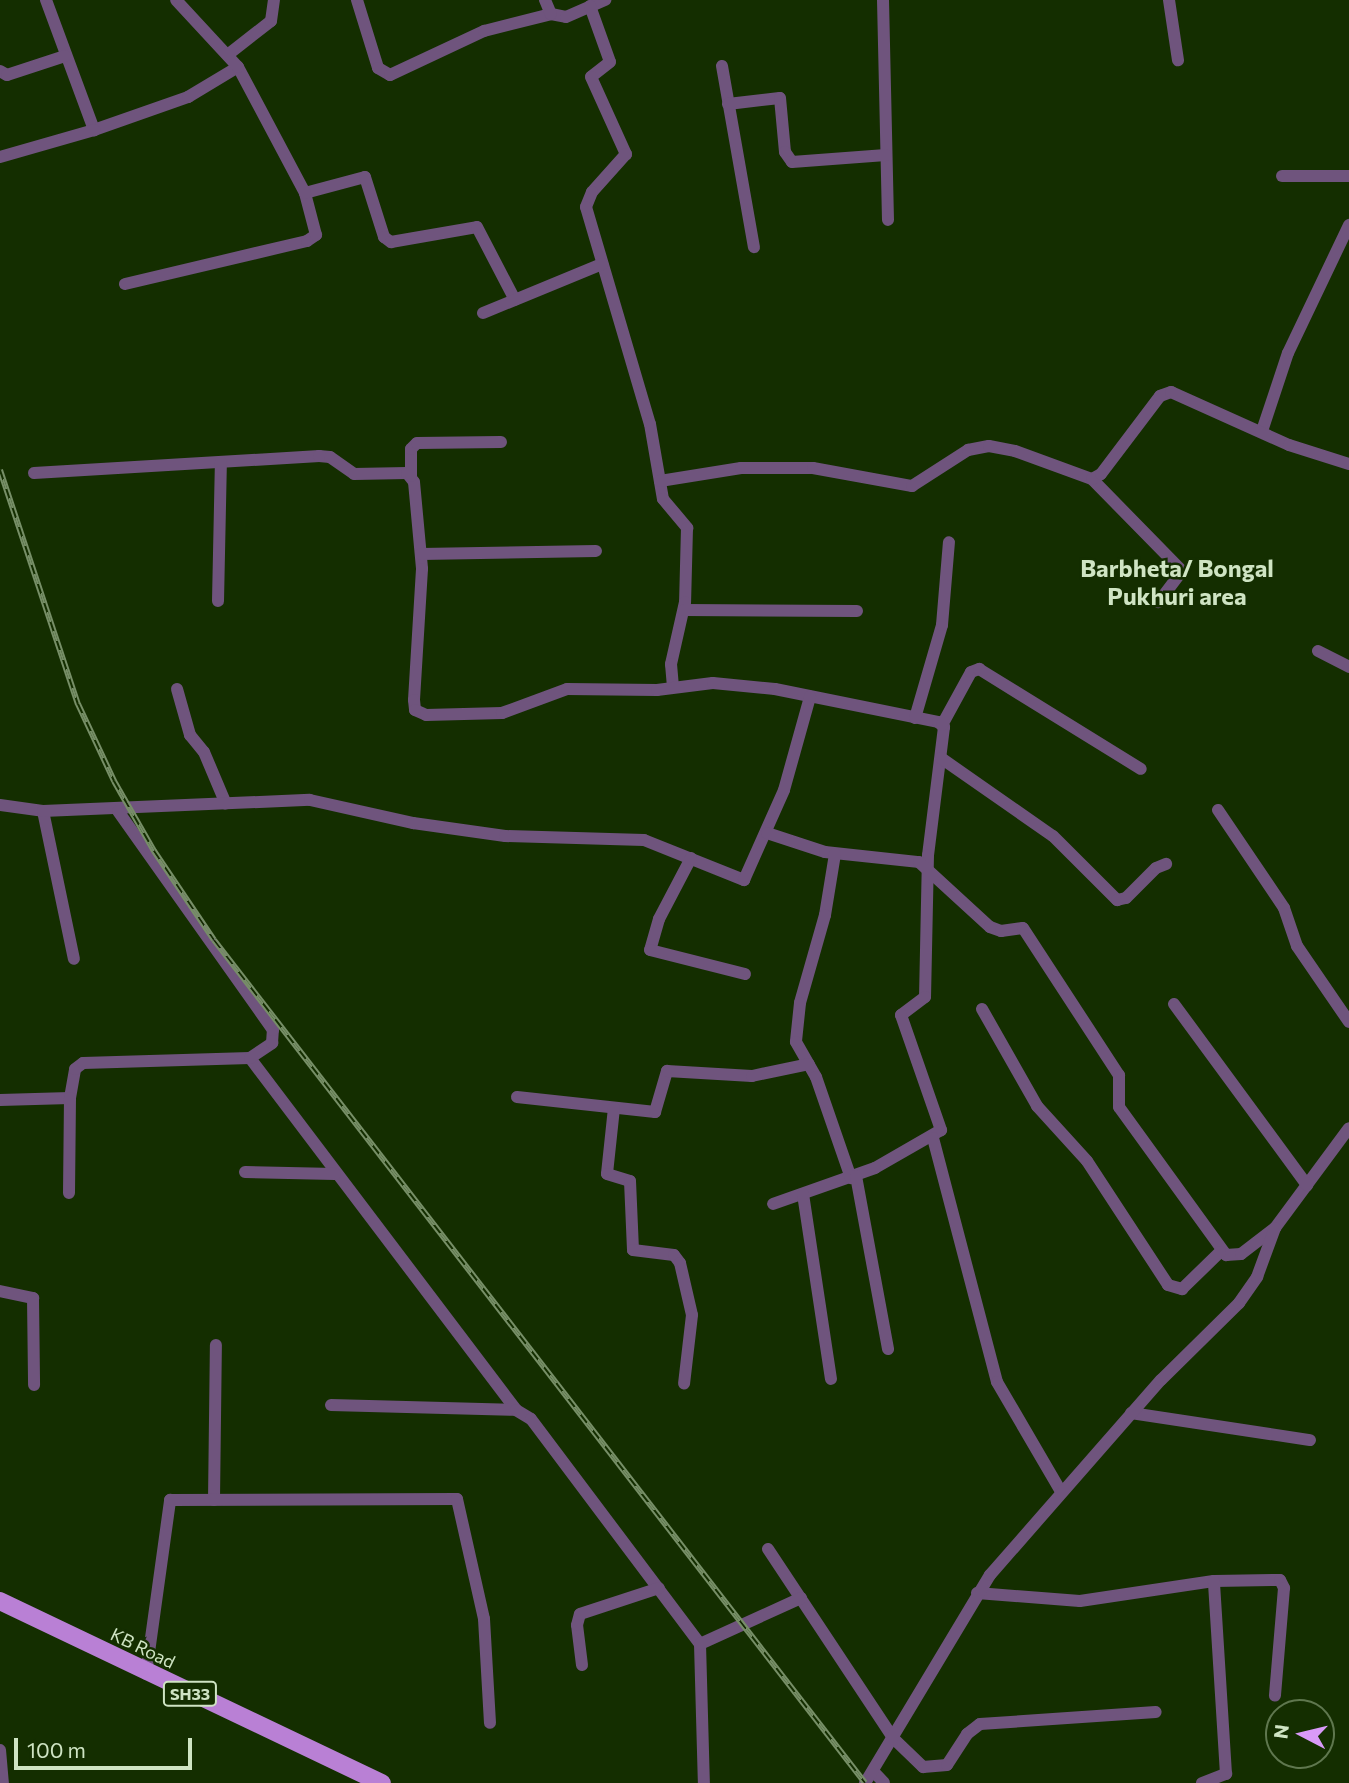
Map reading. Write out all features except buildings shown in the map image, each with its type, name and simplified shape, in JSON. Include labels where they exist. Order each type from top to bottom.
[{"type":"main road","name":"KB Road","points":[[0,1601],[146,1674],[382,1783]]},
{"type":"street","points":[[46,0],[94,130]]},
{"type":"street","points":[[125,284],[313,238],[316,230],[305,193],[230,53],[176,0]]},
{"type":"street","points":[[230,53],[271,21],[274,0]]},
{"type":"street","points":[[358,0],[372,54],[383,73],[396,75],[484,32],[551,14],[561,18],[605,0]]},
{"type":"street","points":[[545,0],[551,14]]},
{"type":"street","points":[[883,0],[887,220]]},
{"type":"street","points":[[1169,0],[1178,60]]},
{"type":"street","points":[[590,6],[610,62],[592,75],[592,81],[626,154],[587,200],[602,264],[650,424],[665,505],[687,528],[684,610],[671,664],[673,687]]},
{"type":"street","points":[[0,71],[7,75],[65,56]]},
{"type":"street","points":[[722,66],[754,247]]},
{"type":"street","points":[[0,157],[94,130],[188,97],[238,67]]},
{"type":"street","points":[[728,104],[780,97],[785,152],[792,162],[886,155]]},
{"type":"street","points":[[1282,176],[1349,176]]},
{"type":"street","points":[[305,193],[365,177],[384,237],[391,242],[477,227],[514,300]]},
{"type":"street","points":[[1262,431],[1288,353],[1349,225]]},
{"type":"street","points":[[483,313],[602,264]]},
{"type":"street","points":[[1092,479],[1166,393],[1178,394],[1304,451],[1349,464]]},
{"type":"street","points":[[501,442],[417,443],[411,449],[411,476],[421,555],[414,700],[420,713],[502,713],[556,691],[744,685],[810,696],[942,725]]},
{"type":"street","points":[[660,481],[741,468],[813,468],[912,485],[922,484],[968,450],[989,446],[1015,451],[1092,479],[1182,571],[1159,602]]},
{"type":"street","points":[[34,474],[326,456],[349,473],[402,471],[411,476]]},
{"type":"street","points":[[218,601],[221,462]]},
{"type":"street","points":[[915,718],[942,625],[949,542]]},
{"type":"street","points":[[421,555],[596,551]]},
{"type":"street","points":[[684,610],[857,611]]},
{"type":"street","points":[[1318,651],[1349,667]]},
{"type":"street","points":[[773,1204],[853,1177],[933,1138],[941,1124],[901,1015],[925,997],[928,866],[942,758],[942,725],[971,672],[979,669],[1141,769]]},
{"type":"street","points":[[177,690],[190,735],[204,752],[226,804]]},
{"type":"street","points":[[0,805],[43,811],[118,811],[310,800],[413,823],[505,836],[645,840],[744,880],[767,833],[810,696]]},
{"type":"street","points":[[942,758],[1053,836],[1116,900],[1126,898],[1156,868],[1166,864]]},
{"type":"street","points":[[1218,810],[1284,908],[1297,946],[1349,1023]]},
{"type":"street","points":[[43,811],[74,958]]},
{"type":"street","points":[[69,1193],[70,1098],[75,1069],[83,1063],[250,1058],[272,1043],[274,1030],[118,811]]},
{"type":"street","points":[[767,833],[835,853],[887,856],[928,866],[990,927],[1001,931],[1023,928],[1119,1074],[1119,1107],[1220,1252]]},
{"type":"street","points":[[835,853],[796,1032],[799,1051],[809,1064],[853,1177],[888,1349]]},
{"type":"street","points":[[691,858],[655,927],[650,950],[745,974]]},
{"type":"street","points":[[1174,1004],[1307,1185]]},
{"type":"street","points":[[982,1009],[1043,1115],[1087,1161],[1168,1286],[1182,1289],[1220,1252],[1241,1254],[1275,1228]]},
{"type":"street","points":[[250,1058],[335,1174],[516,1410],[539,1429],[700,1644],[704,1783]]},
{"type":"street","points":[[517,1097],[655,1112],[664,1074],[671,1070],[752,1076],[809,1064]]},
{"type":"street","points":[[0,1100],[70,1098]]},
{"type":"street","points":[[614,1108],[607,1174],[630,1181],[633,1250],[674,1255],[680,1263],[692,1315],[684,1384]]},
{"type":"street","points":[[865,1783],[977,1593],[1060,1490],[1239,1303],[1256,1277],[1275,1228],[1349,1128]]},
{"type":"street","points":[[933,1138],[997,1382],[1060,1490]]},
{"type":"street","points":[[245,1172],[335,1174]]},
{"type":"street","points":[[803,1194],[831,1379]]},
{"type":"street","points":[[0,1291],[33,1298],[34,1385]]},
{"type":"street","points":[[214,1500],[216,1345]]},
{"type":"street","points":[[331,1405],[516,1410]]},
{"type":"street","points":[[1131,1413],[1310,1440]]},
{"type":"street","points":[[146,1674],[166,1506],[176,1497],[214,1500],[457,1499],[482,1610],[490,1723]]},
{"type":"street","points":[[768,1549],[893,1738],[914,1761],[940,1769],[980,1724],[1156,1712]]},
{"type":"street","points":[[977,1593],[1080,1601],[1214,1581],[1275,1579],[1283,1583],[1275,1696]]},
{"type":"street","points":[[1202,1783],[1223,1778],[1226,1765],[1214,1581]]},
{"type":"street","points":[[582,1665],[577,1625],[580,1614],[659,1588]]},
{"type":"street","points":[[700,1644],[801,1598]]},
{"type":"street","points":[[0,1750],[3,1783]]},
{"type":"street","points":[[873,1771],[884,1783]]},
{"type":"railway","points":[[0,470],[78,704],[114,781],[154,851],[214,940],[865,1783]]},
{"type":"district","name":"Barbheta/ Bongal Pukhuri area","points":[[1177,582]]}]
